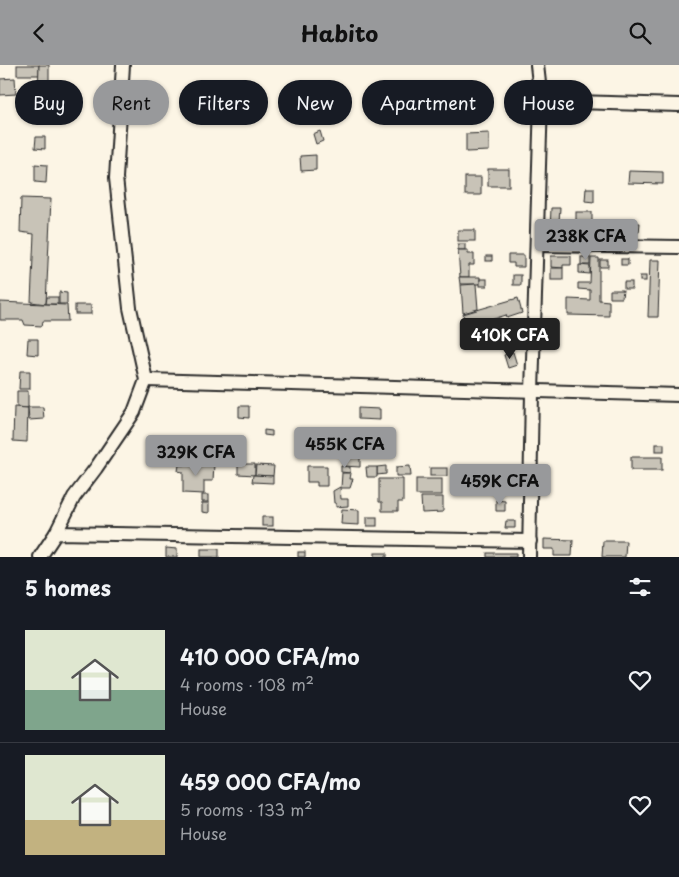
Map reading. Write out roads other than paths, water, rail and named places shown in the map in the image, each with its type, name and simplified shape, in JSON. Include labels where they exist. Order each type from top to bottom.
[{"type":"street","points":[[40,557],[56,533],[74,497],[134,412],[146,380],[130,308],[116,178],[123,65]]},
{"type":"street","points":[[537,65],[539,80]]},
{"type":"street","points":[[593,102],[679,105]]},
{"type":"street","points":[[529,557],[532,392],[541,125]]},
{"type":"street","points":[[538,245],[679,247]]},
{"type":"street","points":[[146,380],[679,395]]},
{"type":"street","points":[[56,533],[530,541]]}]
